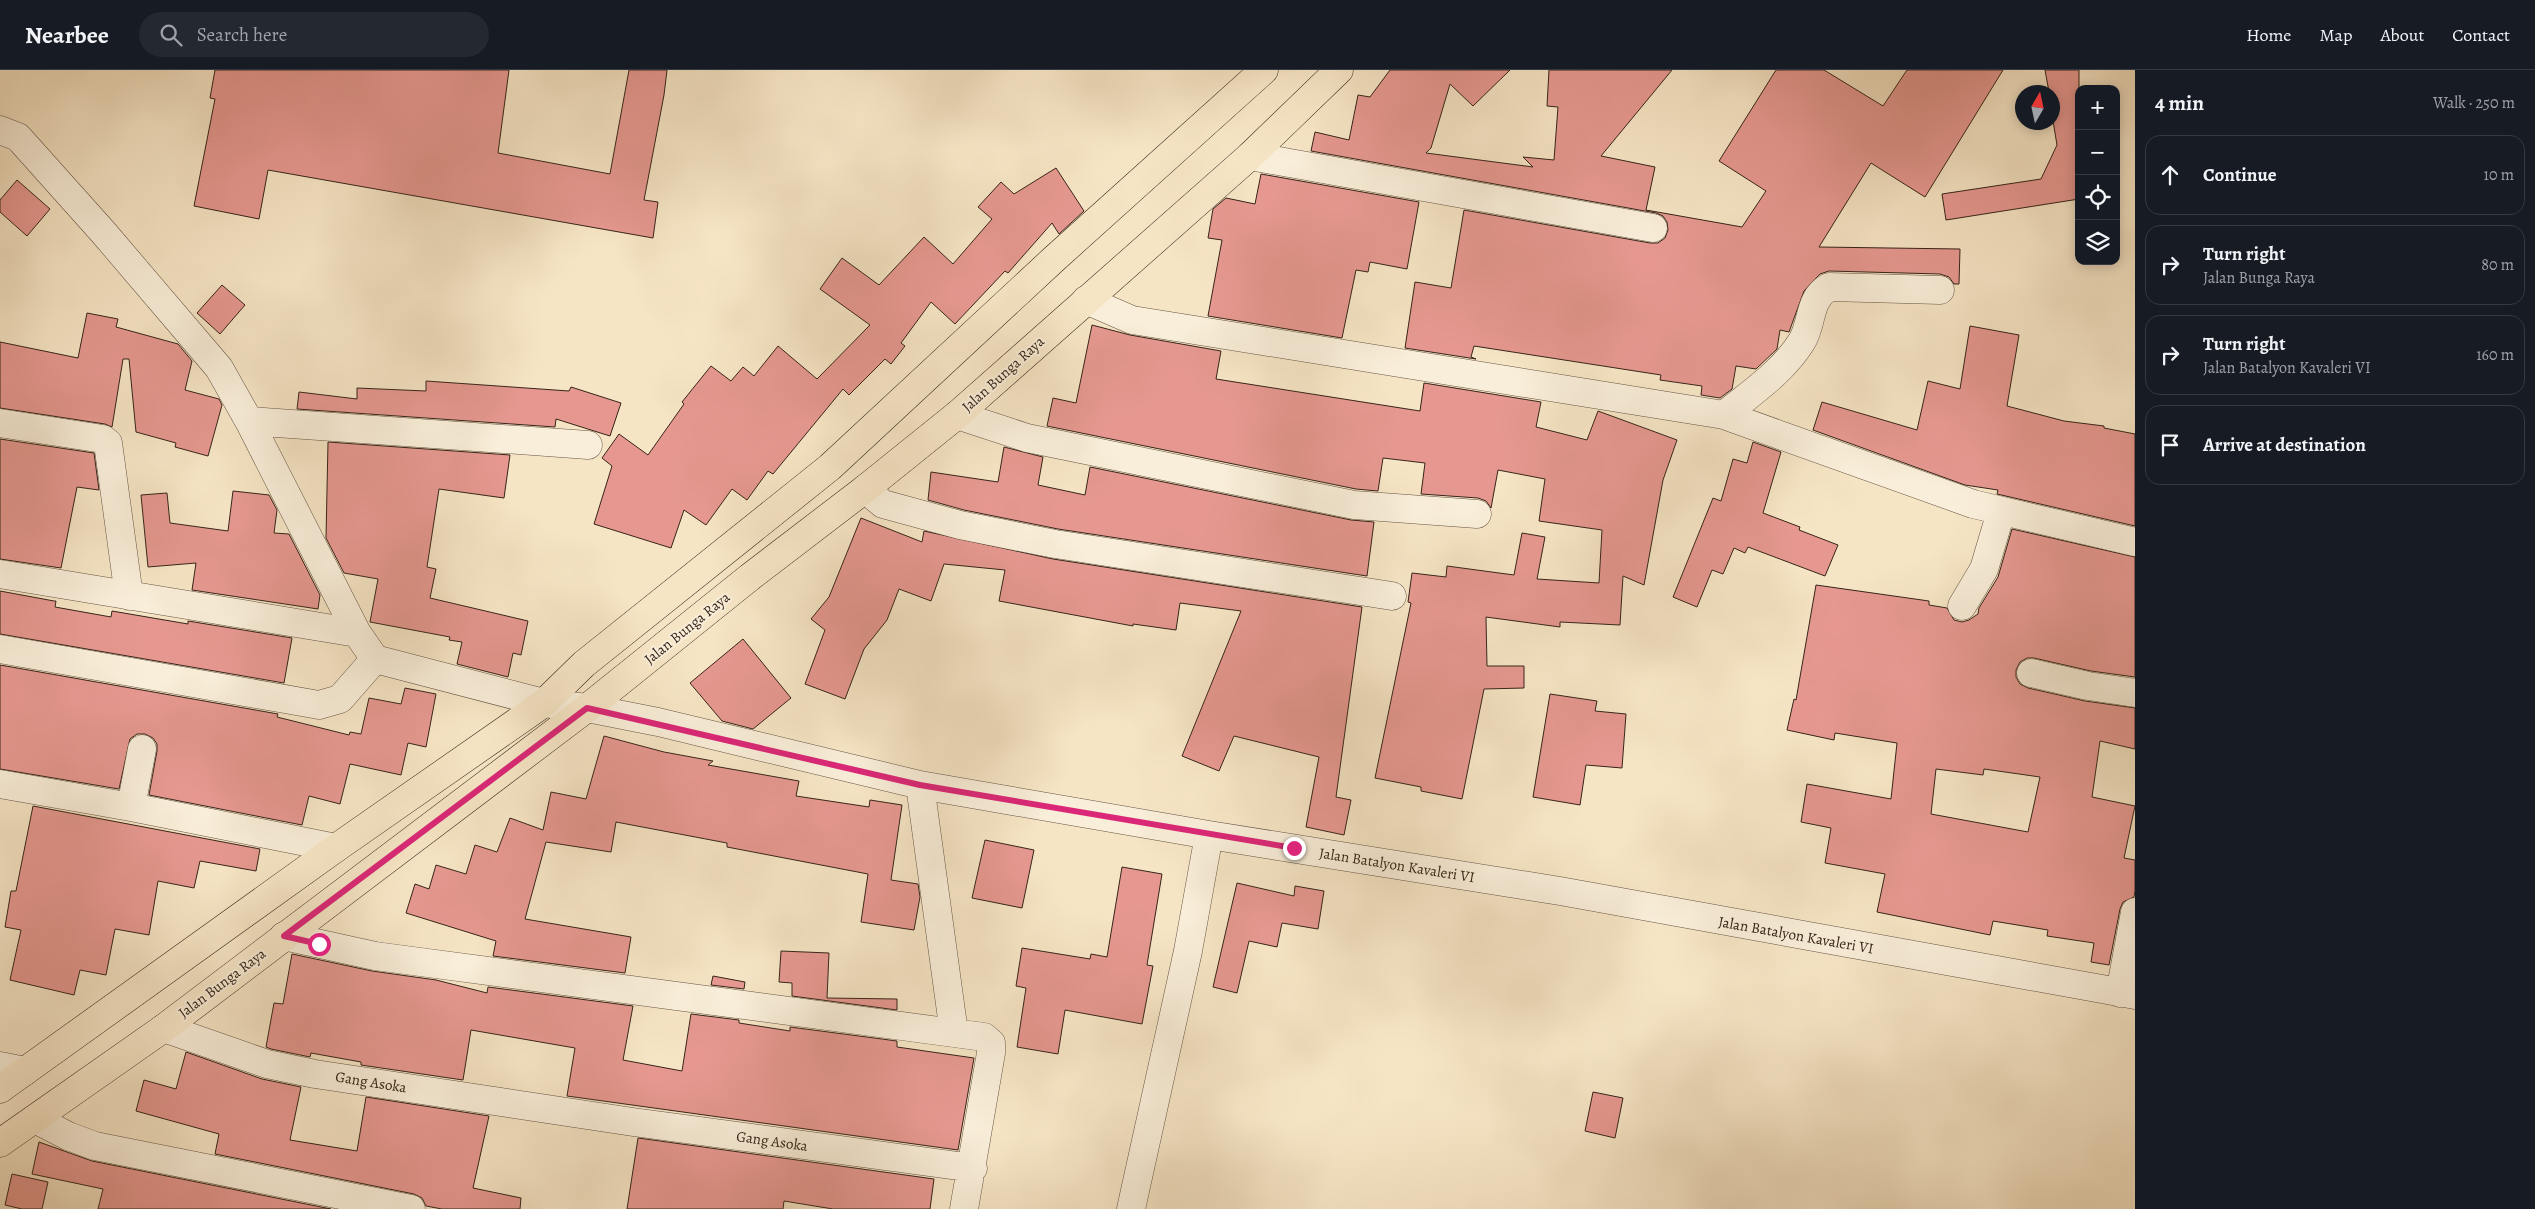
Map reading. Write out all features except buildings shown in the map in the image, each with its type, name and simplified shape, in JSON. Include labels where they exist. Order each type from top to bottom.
[{"type":"main road","points":[[0,1089],[12,1068],[336,848],[544,703],[584,664],[830,468],[1047,266],[1264,70]]},
{"type":"main road","name":"Jalan Bunga Raya","points":[[0,1143],[164,1028],[587,708],[750,577],[865,490],[958,415],[1250,156],[1339,70]]},
{"type":"street","points":[[0,130],[18,137],[103,232],[219,368],[249,421],[357,634],[375,659],[340,699],[319,705],[0,650]]},
{"type":"street","points":[[1250,156],[1653,228]]},
{"type":"street","points":[[1724,415],[1778,372],[1803,339],[1814,302],[1820,292],[1828,287],[1940,290]]},
{"type":"street","points":[[1086,300],[1132,320],[1724,415],[1973,504],[2135,542]]},
{"type":"street","points":[[958,415],[1026,438],[1354,505],[1477,514]]},
{"type":"street","points":[[249,421],[588,445]]},
{"type":"street","points":[[0,423],[103,439],[108,443],[129,596]]},
{"type":"street","points":[[865,490],[883,504],[960,525],[1055,544],[1392,596]]},
{"type":"street","points":[[1962,606],[1984,569],[2001,512]]},
{"type":"street","points":[[0,574],[357,634]]},
{"type":"street","name":"Jalan Batalyon Kavaleri VI","points":[[375,659],[544,703],[587,708],[920,785],[1209,835],[1560,891],[2127,994]]},
{"type":"street","points":[[2031,673],[2088,686],[2135,693]]},
{"type":"street","points":[[131,807],[142,749]]},
{"type":"street","points":[[0,784],[131,807],[336,848]]},
{"type":"street","points":[[920,785],[954,1033]]},
{"type":"street","points":[[1132,1209],[1188,951],[1209,835]]},
{"type":"street","points":[[2127,994],[2135,912]]},
{"type":"street","points":[[284,936],[375,956],[984,1037],[991,1043],[991,1053],[973,1168],[964,1209]]},
{"type":"street","name":"Gang Asoka","points":[[164,1028],[267,1064],[315,1074],[633,1122],[973,1168]]},
{"type":"street","points":[[34,1119],[68,1136],[95,1146],[411,1209]]},
{"type":"route","points":[[319,944],[284,936],[587,708],[658,722],[920,785],[1294,848]]}]
